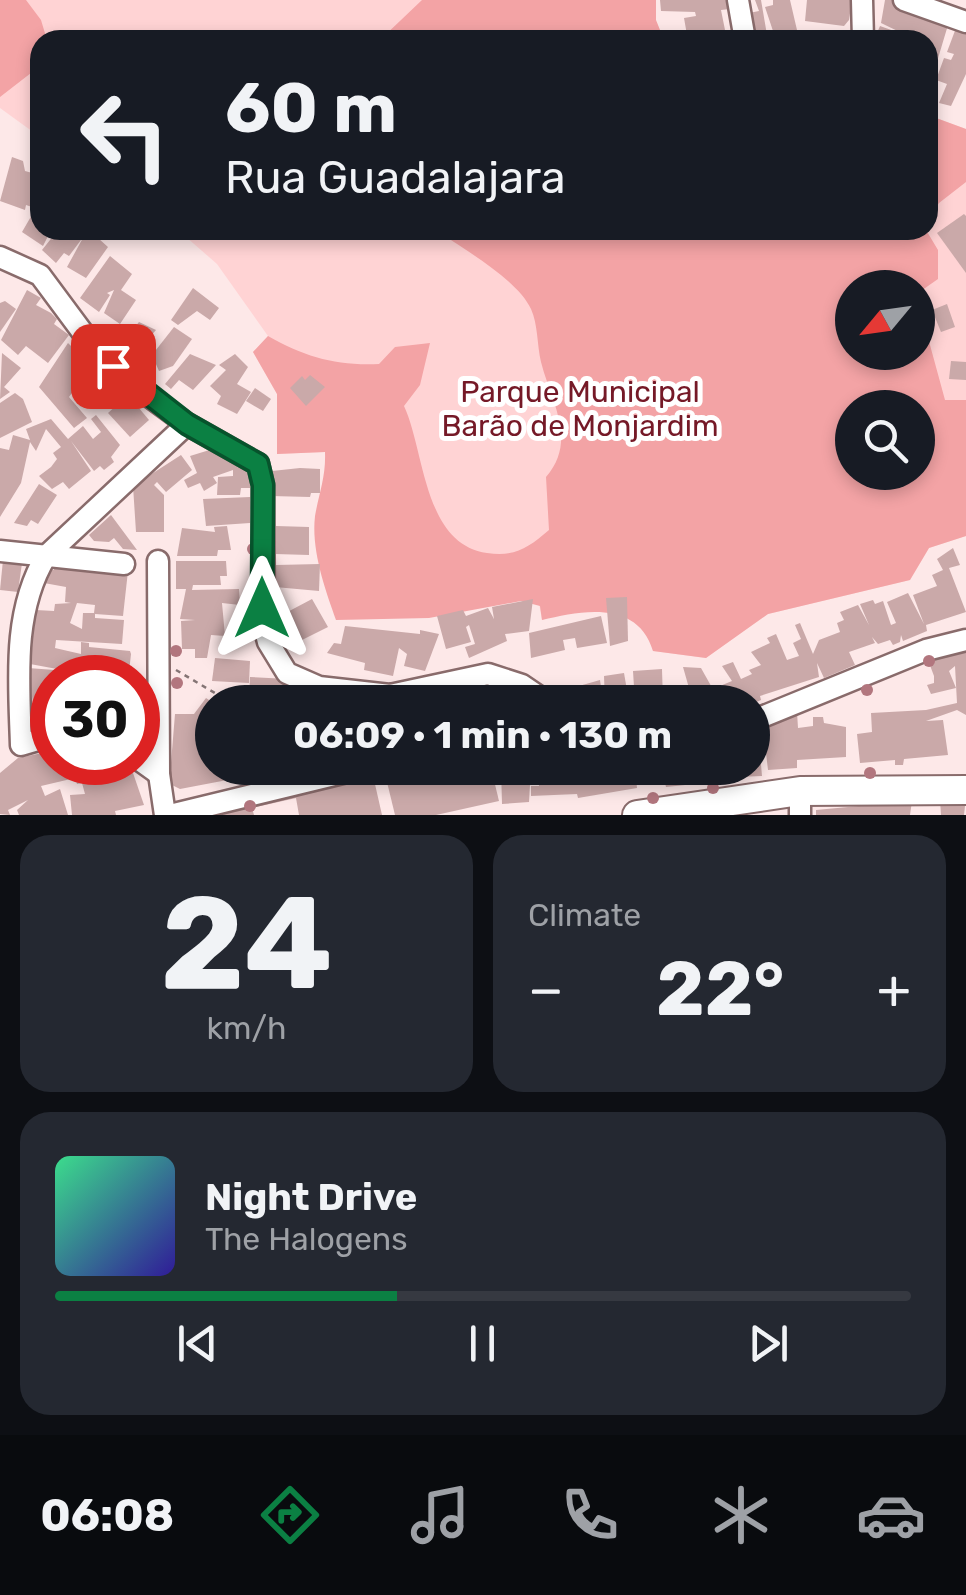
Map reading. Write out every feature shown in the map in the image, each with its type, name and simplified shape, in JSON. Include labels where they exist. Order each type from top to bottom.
[{"type":"main road","points":[[924,790],[966,779]]},
{"type":"main road","points":[[637,815],[924,790],[966,790]]},
{"type":"street","points":[[738,0],[743,30]]},
{"type":"street","points":[[862,0],[863,30]]},
{"type":"street","points":[[904,0],[958,12]]},
{"type":"street","points":[[0,258],[40,275],[92,346],[135,386],[187,424],[250,456],[262,474],[264,626],[268,642],[287,673],[314,685]]},
{"type":"street","points":[[21,745],[22,622],[31,580],[46,556],[187,424]]},
{"type":"street","points":[[0,551],[124,564]]},
{"type":"street","points":[[158,562],[160,655]]},
{"type":"street","points":[[770,714],[926,650],[966,640]]},
{"type":"street","points":[[437,685],[488,674],[522,685]]},
{"type":"street","points":[[0,756],[30,742]]},
{"type":"street","points":[[160,779],[168,815],[292,785]]},
{"type":"path","points":[[160,660],[202,685]]},
{"type":"green space","points":[[0,0],[647,0],[660,30],[30,30],[30,130],[0,108]]},
{"type":"green space","points":[[0,0],[26,0],[44,30],[30,30],[30,74],[0,97]]},
{"type":"green space","points":[[422,0],[656,0],[660,30],[390,30]]},
{"type":"green space","name":"Parque Municipal Barão de Monjardim","points":[[938,119],[966,129],[966,536],[929,548],[910,580],[768,614],[706,658],[653,651],[634,584],[542,620],[536,587],[334,612],[325,452],[277,454],[277,394],[253,352],[268,336],[217,264],[189,240],[938,240]]},
{"type":"green space","points":[[938,119],[966,129],[966,182],[939,203]]},
{"type":"green space","name":"Parque Municipal Barão de Monjardim","points":[[451,240],[932,240],[938,250],[935,281],[935,270],[835,270],[835,370],[935,370],[935,363],[945,400],[966,400],[966,536],[929,548],[910,580],[768,614],[706,658],[653,651],[646,635],[622,616],[591,612],[542,620],[540,606],[521,601],[429,618],[336,620],[315,542],[325,452],[277,454],[277,394],[253,352],[268,336],[321,359],[379,364],[395,347],[430,343],[420,385],[404,406],[429,493],[450,533],[466,546],[506,554],[521,550],[549,530],[546,477],[560,449],[561,435],[533,315],[514,287]]},
{"type":"building","points":[[660,0],[730,0],[730,9],[721,10],[725,30],[686,30],[684,18],[696,16],[695,12],[661,11]]},
{"type":"building","points":[[755,0],[761,0],[766,30],[754,30],[749,13],[759,11]]},
{"type":"building","points":[[773,0],[790,0],[797,30],[773,30],[765,7],[773,5]]},
{"type":"building","points":[[807,0],[852,0],[849,20],[844,26],[805,21]]},
{"type":"building","points":[[885,0],[896,0],[948,25],[938,58],[938,30],[896,30],[881,23]]},
{"type":"building","points":[[959,20],[966,22],[966,74],[951,106],[939,103],[947,84],[938,81],[938,74],[944,58],[951,60],[954,54],[947,52]]},
{"type":"building","points":[[12,157],[23,161],[25,171],[30,172],[30,206],[26,205],[25,210],[0,201]]},
{"type":"building","points":[[966,216],[966,273],[938,234]]},
{"type":"building","points":[[30,218],[30,237],[22,232]]},
{"type":"building","points":[[50,240],[81,240],[69,256],[64,253],[56,263],[42,250]]},
{"type":"building","points":[[82,240],[100,240],[108,247],[86,278],[67,267]]},
{"type":"building","points":[[110,256],[132,274],[121,290],[136,300],[120,324],[104,313],[114,290],[107,293],[110,295],[99,312],[80,298]]},
{"type":"building","points":[[193,288],[219,308],[210,320],[197,311],[178,325],[171,320]]},
{"type":"building","points":[[27,290],[41,298],[36,305],[51,313],[57,319],[54,324],[69,335],[48,363],[26,346],[18,355],[1,340]]},
{"type":"building","points":[[5,301],[16,309],[0,332],[0,303]]},
{"type":"building","points":[[947,304],[955,327],[941,332],[935,309]]},
{"type":"building","points":[[139,322],[156,330],[136,353],[122,343]]},
{"type":"building","points":[[174,327],[192,339],[173,366],[159,371],[152,355]]},
{"type":"building","points":[[68,343],[91,366],[69,397],[87,418],[74,428],[39,387]]},
{"type":"building","points":[[2,353],[21,368],[4,387],[10,392],[0,399]]},
{"type":"building","points":[[190,354],[216,365],[193,390],[179,380],[171,389],[165,384]]},
{"type":"building","points":[[235,354],[248,367],[237,384],[251,392],[237,414],[217,404],[221,396],[210,386],[226,370],[219,365]]},
{"type":"building","points":[[951,361],[966,362],[966,380],[949,379]]},
{"type":"building","points":[[107,371],[125,384],[101,403],[89,391]]},
{"type":"building","points":[[310,375],[325,387],[306,406],[290,388],[302,376],[305,380]]},
{"type":"building","points":[[255,388],[271,399],[263,411],[246,401]]},
{"type":"building","points":[[15,393],[23,399],[32,422],[0,438],[0,403]]},
{"type":"building","points":[[128,395],[149,420],[130,437],[108,413]]},
{"type":"building","points":[[96,415],[120,445],[111,457],[114,462],[104,470],[100,466],[94,471],[71,441],[91,471],[69,489],[63,482],[52,489],[39,476],[51,467],[57,459],[53,453],[61,447],[46,429],[36,451],[30,442],[21,483],[0,517],[0,448],[9,450],[13,435],[30,440],[26,429],[51,419],[68,439],[83,426],[93,439],[101,432],[91,419]]},
{"type":"building","points":[[216,448],[223,450],[228,461],[250,464],[250,488],[241,488],[240,495],[217,495],[218,477],[233,476],[233,470],[213,477],[217,483],[204,491],[200,483],[188,488],[184,480],[197,473],[190,456]]},
{"type":"building","points":[[181,455],[192,470],[166,492],[157,482],[154,485],[164,495],[164,532],[136,532],[133,486]]},
{"type":"building","points":[[320,469],[320,493],[311,493],[310,497],[271,496],[272,471]]},
{"type":"building","points":[[39,484],[57,495],[38,524],[31,520],[27,526],[14,523]]},
{"type":"building","points":[[250,497],[250,523],[206,526],[203,499]]},
{"type":"building","points":[[111,515],[137,550],[123,549],[114,538],[109,542],[94,541],[89,535]]},
{"type":"building","points":[[227,526],[231,550],[218,550],[217,556],[177,556],[182,528],[215,532],[214,527]]},
{"type":"building","points":[[276,526],[309,527],[309,555],[275,554]]},
{"type":"building","points":[[953,548],[960,565],[949,568],[966,612],[926,625],[927,631],[903,641],[901,635],[900,642],[893,645],[890,640],[878,644],[872,637],[875,643],[849,652],[855,665],[824,678],[817,663],[819,677],[770,693],[770,685],[722,685],[732,681],[722,666],[733,662],[741,679],[752,674],[749,670],[761,665],[751,652],[770,643],[767,638],[776,634],[787,660],[799,656],[793,643],[801,639],[795,625],[800,623],[813,654],[819,640],[840,632],[837,623],[844,620],[840,612],[858,605],[869,625],[860,604],[873,600],[875,604],[883,601],[891,625],[896,623],[887,602],[908,593],[924,624],[913,595],[937,586],[932,575],[943,570],[937,559]]},
{"type":"building","points":[[23,556],[18,592],[0,590],[3,560]]},
{"type":"building","points":[[54,560],[128,571],[123,616],[95,614],[95,618],[124,620],[122,644],[56,640],[55,648],[81,654],[81,642],[89,643],[89,647],[130,651],[131,655],[31,655],[36,610],[54,611],[55,604],[71,603],[65,602],[66,587],[44,583],[45,568],[54,570]],"holes":[[[77,603],[95,605],[94,613],[83,613],[82,629],[70,623]]]},
{"type":"building","points":[[176,561],[226,561],[227,576],[220,576],[221,585],[193,585],[192,590],[239,589],[240,605],[222,603],[225,636],[211,635],[207,658],[195,658],[195,649],[182,649],[181,621],[195,620],[180,619],[186,589],[176,589]]},
{"type":"building","points":[[320,564],[319,591],[275,587],[276,565]]},
{"type":"building","points":[[627,597],[628,641],[610,646],[606,598]]},
{"type":"building","points":[[312,599],[328,627],[302,640],[298,632],[289,636],[278,617]]},
{"type":"building","points":[[533,599],[529,631],[505,634],[507,641],[469,658],[465,647],[475,644],[469,625],[466,627],[471,642],[446,649],[437,616],[463,610],[466,616],[488,608],[494,619],[492,607]]},
{"type":"building","points":[[601,616],[607,643],[577,648],[575,638],[563,640],[565,650],[531,658],[529,633]]},
{"type":"building","points":[[345,626],[439,634],[425,671],[404,666],[407,654],[399,648],[393,676],[364,670],[365,663],[327,653],[334,643],[341,644]]},
{"type":"building","points":[[966,648],[966,715],[957,710],[926,721],[943,720],[948,755],[904,759],[903,765],[895,765],[895,760],[860,763],[857,734],[872,732],[871,713],[926,710],[957,703],[955,666],[949,671],[956,688],[931,694],[927,685],[934,683],[934,676],[928,660]]},
{"type":"building","points":[[215,658],[250,661],[249,683],[212,681]]},
{"type":"building","points":[[683,667],[701,668],[711,685],[688,685]]},
{"type":"building","points":[[662,669],[662,685],[634,685],[633,671]]},
{"type":"building","points":[[624,673],[626,685],[604,685],[604,676]]},
{"type":"building","points":[[250,677],[288,679],[287,685],[250,685]]},
{"type":"building","points":[[797,712],[798,728],[813,726],[813,717],[846,727],[846,757],[797,760],[797,768],[770,770],[770,723]]},
{"type":"building","points":[[175,714],[194,714],[195,785],[201,785],[180,789],[172,785],[170,775]]},
{"type":"building","points":[[30,756],[30,785],[45,785],[41,786],[45,796],[60,789],[68,815],[19,815],[17,810],[28,800],[8,810],[10,815],[0,814],[0,773],[18,758]]},
{"type":"building","points":[[83,785],[137,785],[144,805],[115,811],[116,815],[72,815],[70,795],[85,794]]},
{"type":"building","points":[[313,785],[375,785],[382,815],[299,815],[296,798],[252,808],[254,815],[221,815],[250,806],[249,800]]},
{"type":"building","points":[[388,785],[495,785],[499,801],[436,815],[395,815]]},
{"type":"building","points":[[501,785],[530,785],[529,802],[502,804]]},
{"type":"building","points":[[531,786],[637,788],[578,798],[577,794],[531,796]]},
{"type":"building","points":[[966,797],[964,815],[941,815],[940,800]]},
{"type":"building","points":[[912,801],[910,815],[816,815],[816,810]]},
{"type":"route","points":[[113,366],[187,424],[250,456],[258,464],[263,485],[262,608]]}]
